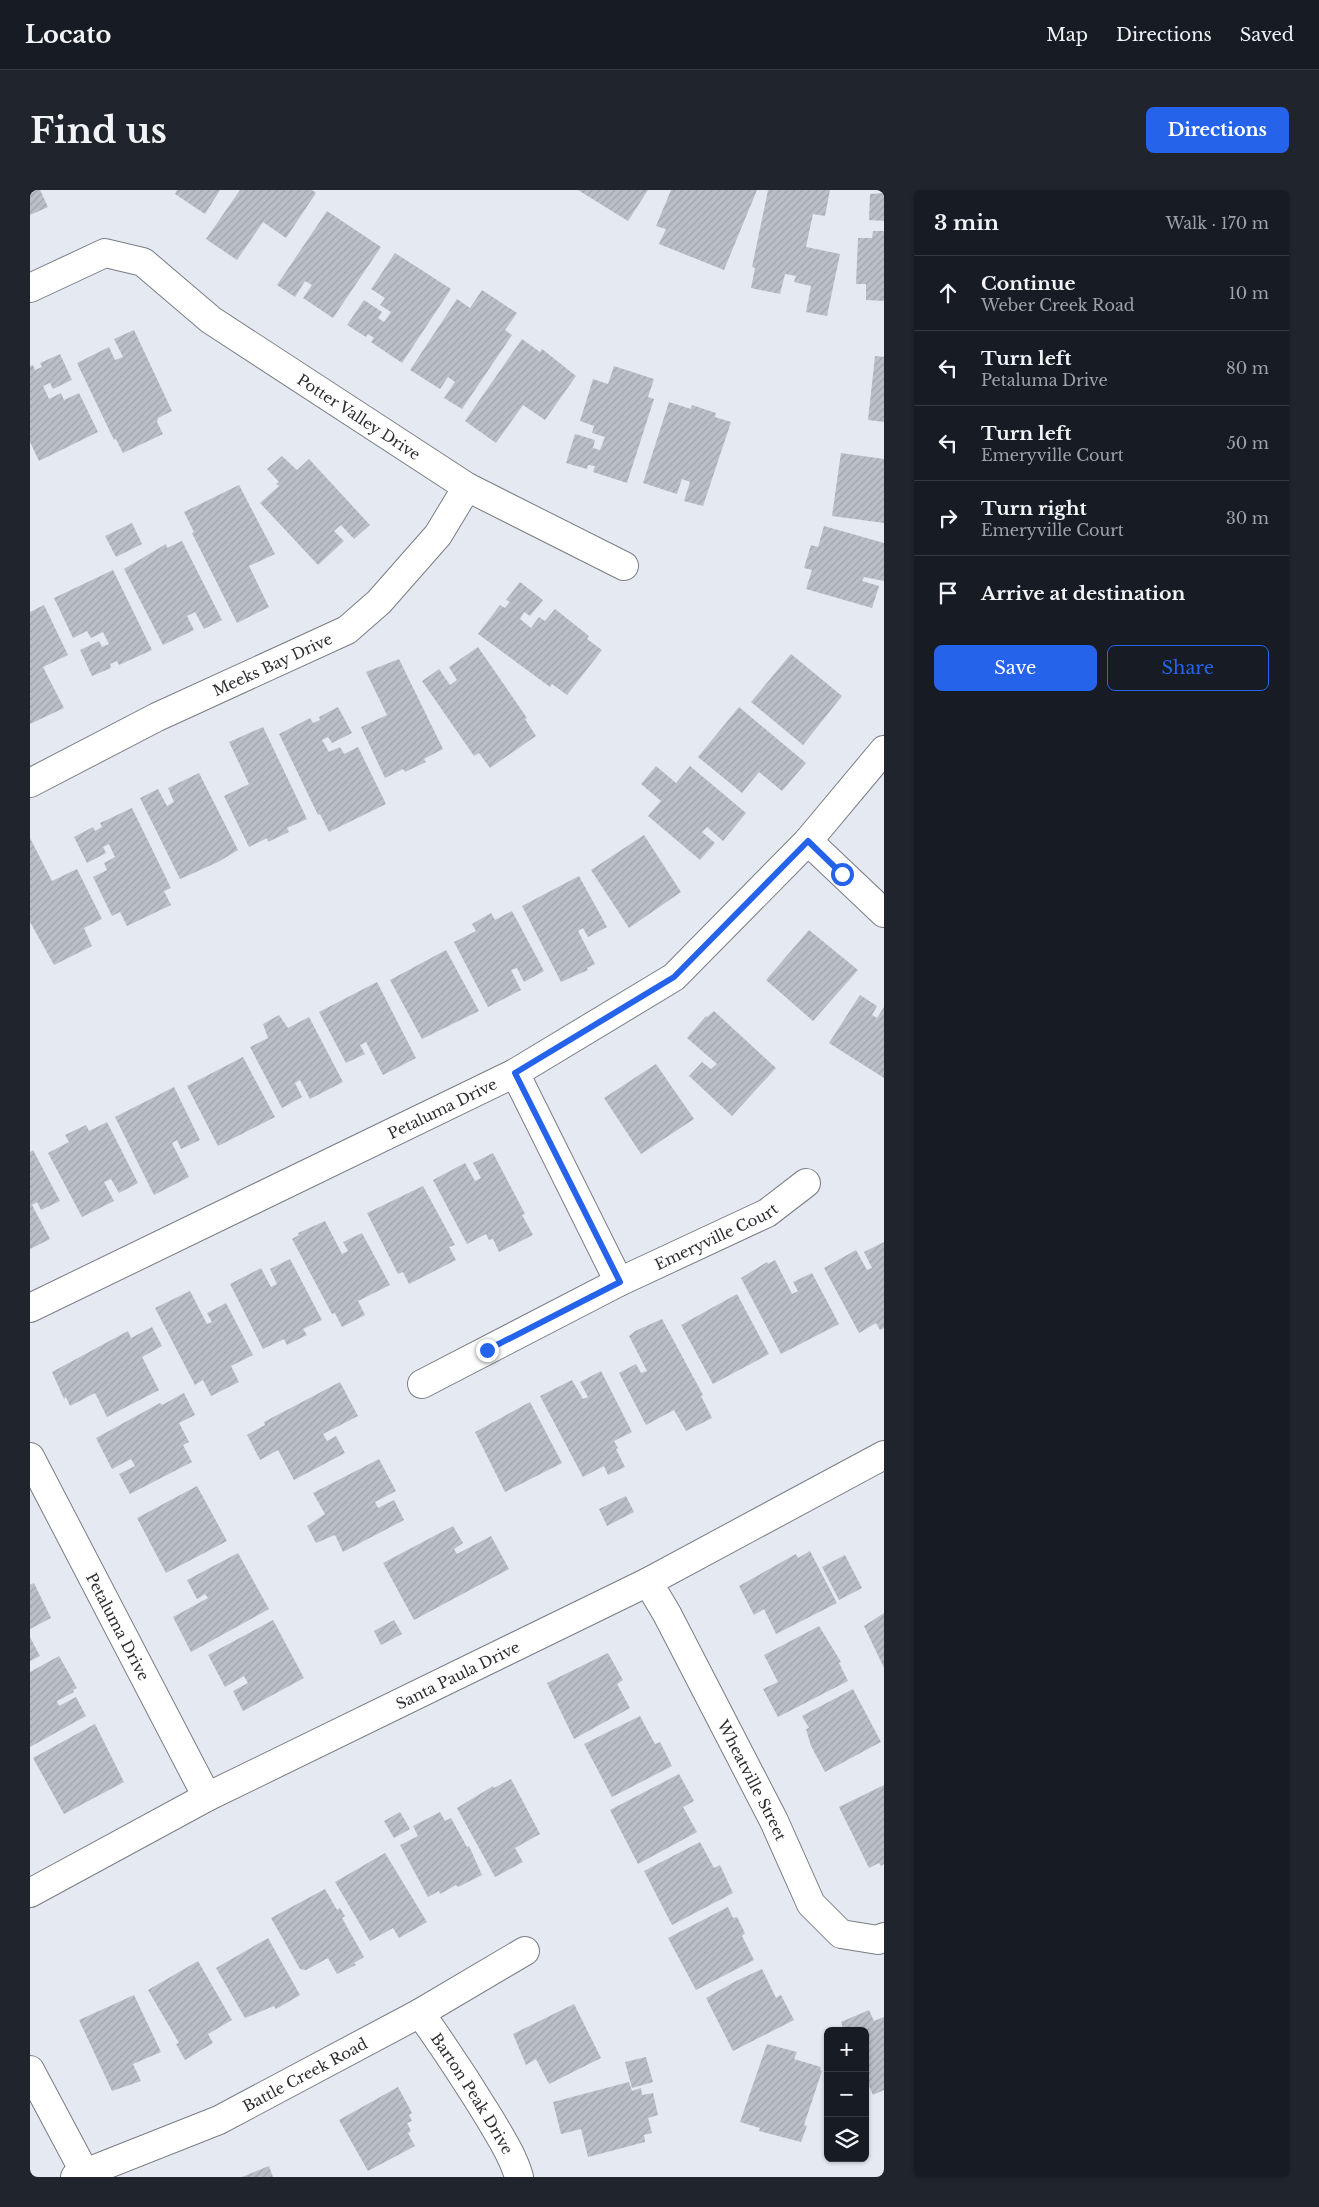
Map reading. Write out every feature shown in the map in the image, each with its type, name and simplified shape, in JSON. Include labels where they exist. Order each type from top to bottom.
[{"type":"street","name":"Potter Valley Drive","points":[[30,288],[105,252],[143,262],[211,320],[467,487],[624,566]]},
{"type":"street","name":"Meeks Bay Drive","points":[[30,783],[157,716],[347,630],[379,602],[432,541],[467,487]]},
{"type":"street","name":"Petaluma Drive","points":[[30,1308],[515,1073],[674,977],[808,841],[884,750]]},
{"type":"street","points":[[808,841],[884,912]]},
{"type":"street","points":[[515,1073],[620,1282]]},
{"type":"street","name":"Emeryville Court","points":[[422,1384],[620,1282],[767,1213],[806,1183]]},
{"type":"street","name":"Santa Paula Drive","points":[[30,1893],[207,1797],[648,1582],[884,1456]]},
{"type":"street","name":"Petaluma Drive","points":[[30,1457],[207,1797]]},
{"type":"street","name":"Wheatville Street","points":[[648,1582],[667,1614],[774,1821],[811,1904],[841,1934],[878,1940],[884,1936]]},
{"type":"street","name":"Battle Creek Road","points":[[83,2176],[219,2120],[420,2013],[525,1951]]},
{"type":"street","name":"Barton Peak Drive","points":[[420,2013],[454,2060],[515,2161],[519,2177]]},
{"type":"street","points":[[30,2070],[83,2176]]},
{"type":"building","points":[[30,190],[40,190],[48,207],[30,215]]},
{"type":"building","points":[[177,190],[220,190],[205,214],[175,194]]},
{"type":"building","points":[[240,190],[312,190],[316,193],[286,238],[263,222],[237,260],[206,239]]},
{"type":"building","points":[[578,190],[648,190],[628,221]]},
{"type":"building","points":[[671,190],[757,190],[724,270],[659,244],[666,229],[656,226]]},
{"type":"building","points":[[768,190],[830,190],[825,216],[813,214],[806,247],[840,254],[827,316],[806,312],[811,286],[794,282],[796,276],[785,274],[780,294],[751,288],[755,268],[752,267]]},
{"type":"building","points":[[884,193],[884,221],[869,220],[870,194]]},
{"type":"building","points":[[327,211],[381,247],[333,318],[303,298],[312,285],[305,281],[295,297],[277,285]]},
{"type":"building","points":[[873,231],[884,231],[884,301],[866,300],[866,284],[856,284],[858,238],[872,238]]},
{"type":"building","points":[[395,253],[451,289],[402,363],[371,342],[374,338],[368,334],[366,337],[347,325],[364,300],[382,312],[378,318],[384,322],[391,312],[380,305],[385,298],[371,289]]},
{"type":"building","points":[[482,290],[517,313],[505,330],[512,335],[462,409],[444,398],[455,382],[448,377],[440,389],[410,370],[457,299],[470,308]]},
{"type":"building","points":[[134,330],[172,411],[158,418],[157,422],[163,434],[123,453],[116,439],[114,440],[77,363],[109,347],[115,360],[123,357],[114,339]]},
{"type":"building","points":[[522,339],[540,352],[542,349],[576,376],[545,420],[523,405],[496,443],[465,421]]},
{"type":"building","points":[[60,354],[72,380],[53,389],[50,383],[43,386],[49,399],[61,393],[64,400],[79,393],[98,432],[39,461],[30,442],[30,366],[33,365],[35,370],[42,367],[40,363]]},
{"type":"building","points":[[875,356],[884,357],[884,422],[868,420]]},
{"type":"building","points":[[614,366],[654,379],[648,397],[654,399],[627,483],[593,472],[595,466],[588,465],[587,469],[566,463],[575,434],[595,440],[593,448],[600,450],[605,437],[592,433],[594,426],[580,421],[593,379],[608,384]]},
{"type":"building","points":[[669,402],[691,409],[692,405],[716,413],[715,417],[731,422],[703,506],[684,501],[690,482],[682,479],[677,494],[643,483]]},
{"type":"building","points":[[841,453],[884,459],[884,523],[832,516]]},
{"type":"building","points":[[282,456],[297,470],[309,459],[370,525],[354,539],[341,525],[334,531],[344,541],[318,565],[260,503],[279,486],[276,484],[279,482],[267,469]]},
{"type":"building","points":[[239,485],[275,554],[249,566],[269,607],[237,623],[192,533],[194,532],[184,512]]},
{"type":"building","points":[[132,523],[142,544],[116,557],[105,536]]},
{"type":"building","points":[[824,526],[884,543],[884,581],[864,577],[862,581],[879,586],[872,608],[806,589],[812,570],[804,568],[811,545],[818,547]]},
{"type":"building","points":[[182,541],[222,620],[204,629],[195,612],[187,616],[194,630],[163,645],[124,569],[166,544],[167,548]]},
{"type":"building","points":[[113,570],[152,650],[119,665],[117,661],[110,664],[111,668],[92,676],[80,650],[99,641],[102,647],[109,644],[103,632],[91,638],[87,631],[73,638],[54,598]]},
{"type":"building","points":[[520,582],[543,600],[530,616],[524,612],[520,619],[531,628],[539,617],[545,621],[555,609],[589,636],[587,639],[602,650],[567,695],[552,684],[550,687],[478,634],[500,605],[505,608],[510,602],[506,600]]},
{"type":"building","points":[[44,605],[68,655],[43,667],[64,708],[30,724],[30,612]]},
{"type":"building","points":[[478,647],[527,718],[525,719],[536,736],[490,768],[479,753],[474,756],[422,681],[439,669],[450,685],[457,680],[449,667]]},
{"type":"building","points":[[791,654],[842,696],[803,745],[751,702]]},
{"type":"building","points":[[399,659],[443,749],[424,759],[426,762],[405,772],[403,769],[385,778],[361,727],[387,715],[366,672]]},
{"type":"building","points":[[338,707],[352,733],[332,743],[328,737],[322,740],[329,752],[340,747],[344,754],[358,747],[386,804],[329,832],[320,814],[318,815],[279,734],[310,718],[313,723],[320,720],[319,717]]},
{"type":"building","points":[[739,707],[806,763],[782,791],[759,772],[742,793],[698,757]]},
{"type":"building","points":[[263,727],[307,819],[287,828],[289,832],[268,842],[267,838],[249,847],[224,796],[249,784],[229,742]]},
{"type":"building","points":[[656,766],[676,783],[690,766],[746,813],[723,841],[707,827],[702,832],[715,843],[700,860],[648,816],[661,801],[641,784]]},
{"type":"building","points":[[199,773],[238,850],[218,862],[180,879],[140,798],[158,789],[167,806],[174,802],[168,788]]},
{"type":"building","points":[[132,808],[171,888],[164,891],[171,905],[127,926],[120,912],[112,916],[93,877],[107,870],[104,863],[115,857],[109,844],[103,847],[106,853],[87,863],[74,837],[93,827],[95,831],[102,827],[100,823]]},
{"type":"building","points":[[644,835],[681,892],[629,928],[591,870]]},
{"type":"building","points":[[30,838],[52,881],[77,869],[102,919],[84,928],[92,946],[54,965],[30,922]]},
{"type":"building","points":[[579,876],[607,927],[588,937],[583,928],[578,931],[595,964],[587,968],[588,970],[561,982],[522,906]]},
{"type":"building","points":[[512,911],[544,971],[524,982],[517,968],[511,970],[521,990],[488,1007],[454,942],[476,931],[472,924],[491,913],[495,920]]},
{"type":"building","points":[[809,930],[858,970],[813,1021],[766,980]]},
{"type":"building","points":[[446,950],[479,1011],[422,1039],[390,980]]},
{"type":"building","points":[[377,982],[416,1058],[383,1075],[366,1042],[360,1045],[365,1054],[346,1063],[319,1012]]},
{"type":"building","points":[[860,995],[877,1006],[872,1015],[877,1018],[884,1007],[884,1078],[829,1043]]},
{"type":"building","points":[[714,1011],[776,1068],[732,1116],[689,1076],[702,1062],[711,1069],[717,1064],[687,1038],[706,1016]]},
{"type":"building","points":[[279,1015],[288,1028],[309,1017],[343,1082],[310,1099],[300,1080],[295,1083],[302,1097],[282,1108],[250,1047],[268,1038],[263,1024]]},
{"type":"building","points":[[243,1057],[275,1117],[218,1146],[187,1086]]},
{"type":"building","points":[[656,1064],[694,1119],[641,1154],[604,1098]]},
{"type":"building","points":[[174,1087],[200,1140],[181,1149],[177,1140],[172,1143],[189,1177],[154,1195],[115,1117]]},
{"type":"building","points":[[107,1122],[138,1183],[119,1193],[111,1179],[104,1182],[114,1201],[82,1217],[48,1153],[69,1142],[65,1135],[86,1125],[89,1131]]},
{"type":"building","points":[[33,1150],[60,1201],[41,1210],[37,1202],[32,1205],[50,1239],[30,1249],[30,1152]]},
{"type":"building","points":[[493,1153],[525,1214],[522,1215],[533,1235],[499,1252],[493,1239],[489,1240],[486,1234],[467,1244],[433,1180],[465,1163],[475,1181],[481,1178],[473,1163]]},
{"type":"building","points":[[423,1186],[455,1245],[449,1247],[456,1260],[409,1284],[403,1272],[398,1274],[367,1213]]},
{"type":"building","points":[[325,1221],[342,1254],[348,1251],[343,1242],[362,1233],[390,1285],[358,1301],[365,1315],[342,1327],[335,1313],[332,1314],[292,1239],[299,1235],[298,1233]]},
{"type":"building","points":[[884,1242],[884,1328],[880,1330],[876,1323],[859,1333],[824,1268],[856,1250],[867,1270],[872,1268],[864,1252]]},
{"type":"building","points":[[290,1259],[322,1320],[303,1329],[307,1335],[287,1345],[284,1339],[263,1349],[230,1284],[261,1268],[271,1287],[277,1284],[270,1269]]},
{"type":"building","points":[[775,1260],[792,1294],[798,1291],[793,1282],[812,1273],[839,1324],[781,1354],[741,1278],[767,1262],[768,1264]]},
{"type":"building","points":[[190,1291],[207,1324],[212,1322],[207,1313],[226,1303],[253,1355],[231,1366],[239,1382],[211,1396],[203,1380],[195,1385],[155,1308]]},
{"type":"building","points":[[737,1294],[769,1354],[713,1384],[681,1325]]},
{"type":"building","points":[[662,1319],[703,1395],[701,1396],[712,1418],[686,1431],[674,1410],[646,1425],[619,1373],[636,1364],[641,1373],[647,1371],[629,1336],[635,1331]]},
{"type":"building","points":[[152,1327],[162,1346],[142,1357],[159,1390],[107,1417],[95,1393],[70,1406],[66,1397],[64,1399],[52,1372],[128,1331],[131,1338]]},
{"type":"building","points":[[601,1371],[632,1432],[614,1441],[625,1467],[608,1475],[604,1466],[583,1477],[540,1396],[572,1380],[583,1399],[588,1397],[580,1382]]},
{"type":"building","points":[[340,1382],[358,1416],[323,1434],[327,1441],[336,1436],[345,1453],[294,1480],[278,1450],[260,1460],[247,1435],[265,1425],[264,1422]]},
{"type":"building","points":[[184,1393],[195,1415],[179,1423],[189,1442],[183,1445],[192,1462],[130,1494],[119,1474],[135,1466],[131,1459],[112,1469],[96,1438],[160,1403],[162,1405]]},
{"type":"building","points":[[530,1402],[562,1463],[505,1492],[475,1432]]},
{"type":"building","points":[[379,1459],[396,1491],[375,1502],[378,1508],[394,1500],[404,1520],[343,1552],[335,1535],[316,1543],[307,1526],[325,1514],[313,1493]]},
{"type":"building","points":[[197,1486],[227,1541],[166,1573],[137,1518]]},
{"type":"building","points":[[626,1496],[634,1512],[607,1526],[599,1509]]},
{"type":"building","points":[[453,1526],[463,1543],[454,1549],[457,1554],[491,1536],[509,1569],[414,1620],[383,1563]]},
{"type":"building","points":[[810,1551],[837,1603],[776,1634],[764,1609],[754,1615],[739,1586],[796,1554],[798,1558]]},
{"type":"building","points":[[238,1553],[269,1609],[191,1652],[173,1617],[208,1598],[205,1594],[197,1599],[187,1580]]},
{"type":"building","points":[[845,1555],[862,1588],[839,1600],[822,1567]]},
{"type":"building","points":[[34,1583],[51,1618],[30,1629],[30,1585]]},
{"type":"building","points":[[884,1613],[884,1668],[864,1626]]},
{"type":"building","points":[[273,1620],[304,1678],[243,1711],[233,1691],[248,1683],[244,1676],[225,1687],[208,1655]]},
{"type":"building","points":[[394,1620],[402,1634],[381,1645],[374,1631]]},
{"type":"building","points":[[819,1626],[841,1662],[839,1663],[848,1681],[778,1717],[763,1689],[778,1682],[764,1655]]},
{"type":"building","points":[[30,1637],[40,1656],[30,1661]]},
{"type":"building","points":[[608,1653],[623,1680],[617,1684],[630,1708],[574,1739],[547,1683]]},
{"type":"building","points":[[59,1656],[77,1688],[73,1690],[74,1692],[57,1701],[59,1706],[76,1697],[86,1716],[30,1747],[30,1672]]},
{"type":"building","points":[[853,1689],[881,1742],[825,1772],[811,1746],[806,1729],[809,1728],[802,1716]]},
{"type":"building","points":[[640,1716],[655,1744],[660,1742],[672,1766],[612,1797],[584,1744]]},
{"type":"building","points":[[95,1724],[124,1782],[64,1814],[33,1758]]},
{"type":"building","points":[[679,1774],[694,1801],[683,1807],[697,1832],[638,1864],[610,1810]]},
{"type":"building","points":[[511,1779],[540,1834],[515,1848],[523,1862],[495,1877],[457,1808],[493,1786],[494,1788]]},
{"type":"building","points":[[884,1785],[884,1864],[881,1866],[879,1863],[869,1868],[839,1807]]},
{"type":"building","points":[[400,1812],[410,1829],[394,1838],[384,1821]]},
{"type":"building","points":[[440,1812],[445,1821],[451,1818],[467,1847],[469,1846],[482,1875],[458,1887],[456,1885],[440,1894],[439,1891],[428,1897],[400,1845],[418,1836],[413,1826]]},
{"type":"building","points":[[700,1842],[714,1868],[720,1865],[733,1893],[672,1925],[644,1871]]},
{"type":"building","points":[[385,1853],[427,1922],[399,1938],[393,1928],[370,1941],[335,1882]]},
{"type":"building","points":[[325,1889],[337,1910],[340,1908],[345,1916],[342,1918],[364,1957],[354,1963],[356,1965],[337,1974],[328,1958],[306,1970],[300,1969],[271,1918]]},
{"type":"building","points":[[728,1907],[733,1918],[737,1917],[745,1933],[742,1936],[754,1960],[696,1990],[668,1938]]},
{"type":"building","points":[[268,1938],[300,1995],[276,2009],[274,2006],[245,2018],[216,1968]]},
{"type":"building","points":[[198,1961],[232,2020],[208,2034],[213,2043],[185,2060],[176,2044],[179,2043],[148,1990]]},
{"type":"building","points":[[762,1969],[776,1998],[781,1995],[794,2020],[733,2051],[706,1998]]},
{"type":"building","points":[[134,1995],[161,2052],[133,2064],[141,2081],[112,2091],[79,2020]]},
{"type":"building","points":[[574,2004],[601,2058],[549,2084],[536,2059],[526,2065],[513,2034]]},
{"type":"building","points":[[869,2010],[874,2021],[884,2017],[884,2090],[873,2095],[869,2086],[869,2027],[843,2027],[841,2022]]},
{"type":"building","points":[[767,2044],[797,2052],[794,2059],[821,2067],[820,2070],[822,2071],[804,2125],[807,2126],[801,2142],[759,2131],[760,2128],[740,2122]]},
{"type":"building","points":[[646,2057],[653,2082],[632,2088],[625,2062]]},
{"type":"building","points":[[629,2082],[632,2091],[641,2088],[642,2095],[653,2093],[658,2115],[648,2118],[652,2133],[644,2135],[645,2142],[588,2157],[581,2129],[561,2134],[553,2102]]},
{"type":"building","points":[[398,2087],[412,2113],[409,2115],[412,2121],[407,2123],[411,2131],[408,2133],[415,2146],[368,2171],[339,2120]]},
{"type":"building","points":[[269,2166],[273,2177],[242,2177]]},
{"type":"route","points":[[487,1350],[620,1282],[515,1073],[674,977],[808,841],[842,874]]}]
